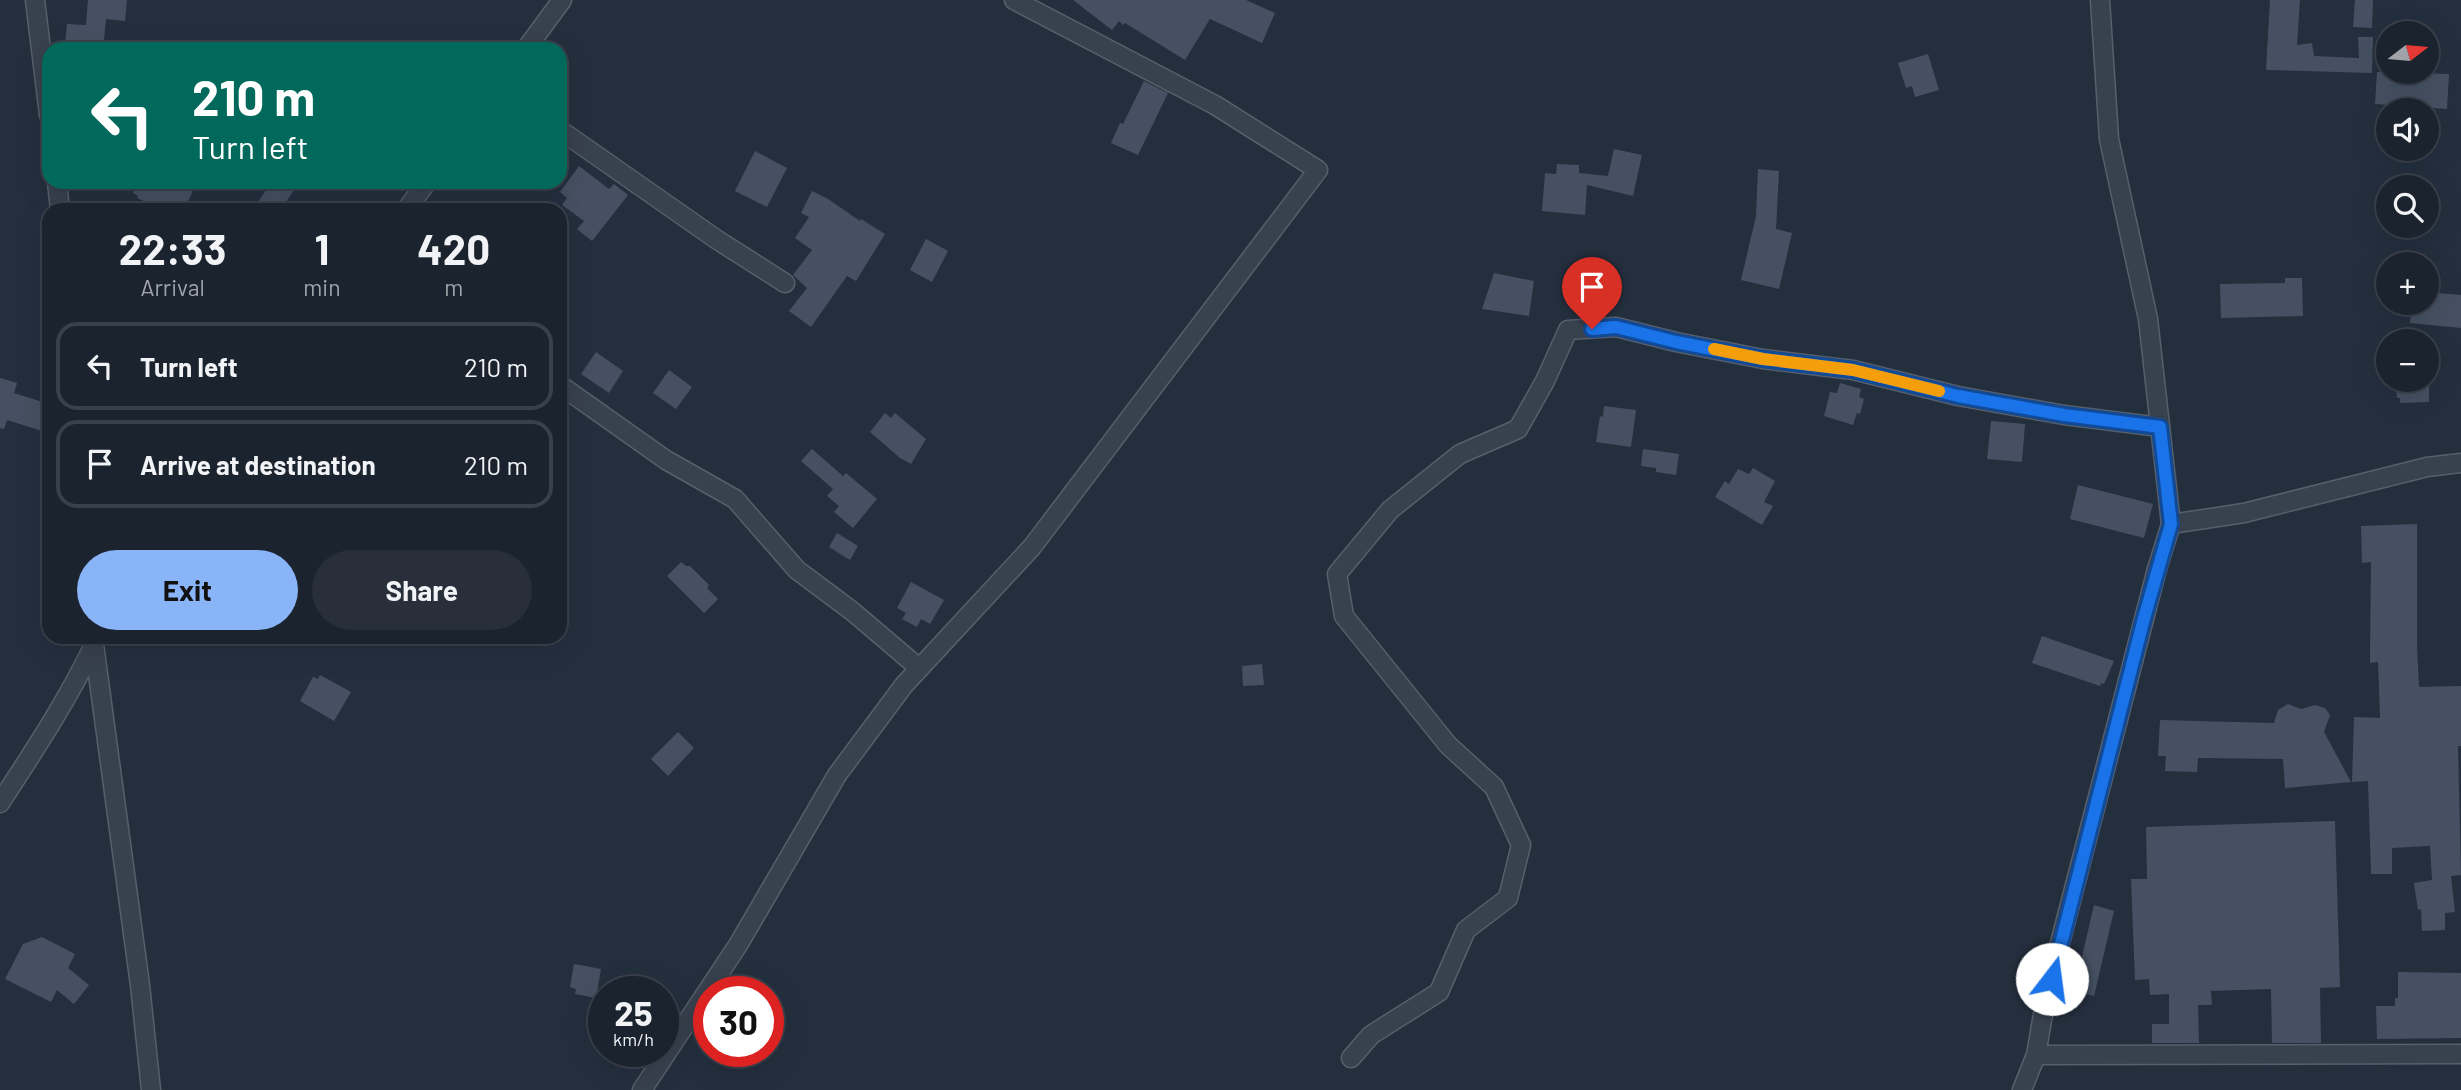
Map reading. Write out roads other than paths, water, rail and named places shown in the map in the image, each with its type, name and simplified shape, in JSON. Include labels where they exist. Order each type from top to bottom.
[{"type":"street","points":[[35,0],[42,58]]},
{"type":"street","points":[[531,42],[562,0]]},
{"type":"street","points":[[642,1090],[738,945],[837,775],[904,684],[1032,547],[1318,170],[1216,105],[1045,7],[1014,0]]},
{"type":"street","points":[[2022,1090],[2036,1055],[2046,997],[2080,861],[2171,524],[2148,318],[2109,139],[2099,0]]},
{"type":"street","points":[[567,135],[716,239],[785,283]]},
{"type":"street","points":[[1352,1058],[1371,1035],[1439,992],[1466,930],[1508,898],[1521,845],[1494,787],[1448,745],[1344,616],[1337,573],[1390,510],[1460,454],[1518,429],[1545,381],[1568,330],[1616,327],[1763,359],[1853,370],[1958,396],[2064,415],[2160,427]]},
{"type":"street","points":[[567,390],[666,460],[735,499],[796,570],[852,611],[919,668]]},
{"type":"street","points":[[2171,524],[2244,513],[2427,467],[2461,463]]},
{"type":"street","points":[[0,803],[58,714],[94,644]]},
{"type":"street","points":[[97,644],[151,1090]]},
{"type":"street","points":[[2036,1055],[2461,1054]]}]
